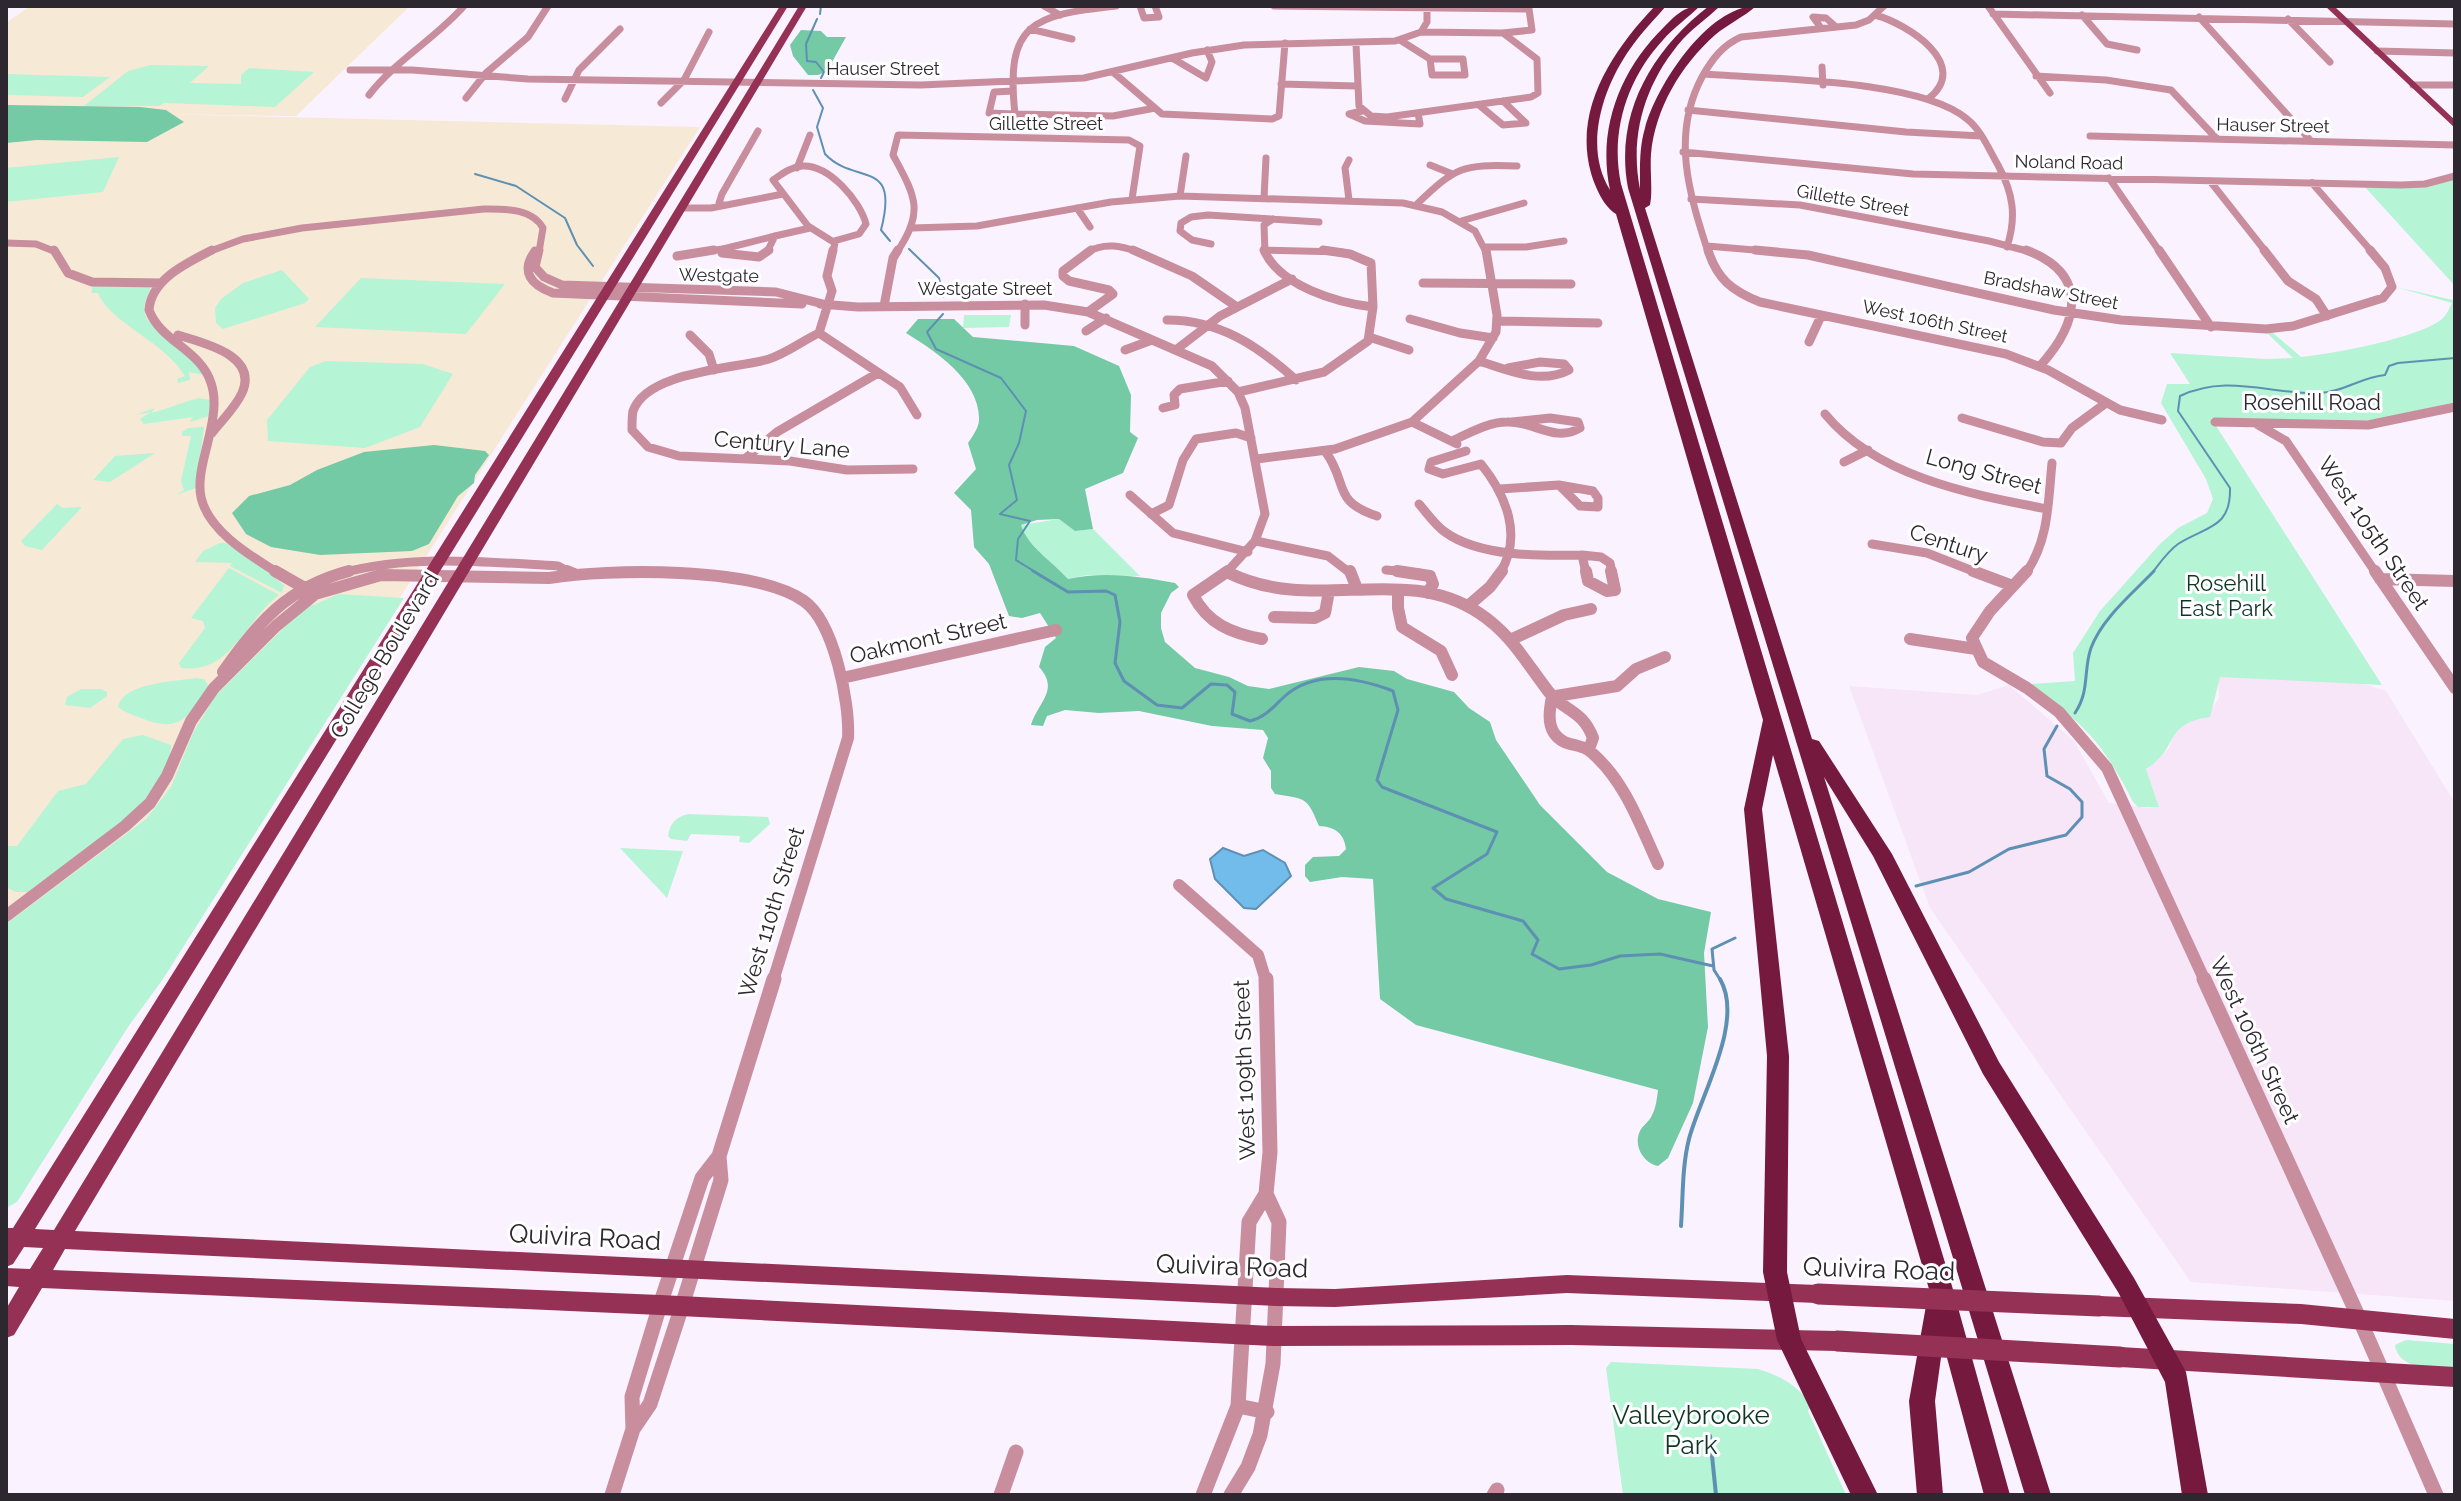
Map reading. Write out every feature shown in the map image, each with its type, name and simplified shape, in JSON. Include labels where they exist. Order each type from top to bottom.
[{"type":"highway","points":[[1623,218],[1607,199],[1593,164],[1593,122],[1598,99],[1615,61],[1634,34],[1661,6]]},
{"type":"highway","points":[[1695,6],[1670,26],[1643,56],[1619,102],[1613,123],[1612,166],[1623,218],[1940,1286],[1997,1495]]},
{"type":"highway","points":[[1715,6],[1663,56],[1639,102],[1630,154],[1641,218],[2038,1495]]},
{"type":"highway","points":[[1641,218],[1645,199],[1645,155],[1651,122],[1661,98],[1673,75],[1702,41],[1751,6]]},
{"type":"highway","points":[[1772,719],[1753,809],[1778,1040],[1775,1272],[1789,1340],[1865,1495]]},
{"type":"highway","points":[[1799,723],[1882,854],[1991,1068],[2138,1308],[2177,1380],[2195,1495]]},
{"type":"highway","points":[[1930,1495],[1922,1401],[1940,1286]]},
{"type":"main road","name":"College Boulevard","points":[[6,1258],[12,1237],[436,567],[784,6]]},
{"type":"main road","name":"College Boulevard","points":[[6,1328],[803,6]]},
{"type":"main road","points":[[2329,6],[2455,125]]},
{"type":"main road","name":"Quivira Road","points":[[12,1237],[1276,1297],[1335,1298],[1567,1284],[2359,1318],[2455,1329]]},
{"type":"main road","points":[[6,1277],[1243,1335],[1571,1335],[1837,1341],[2381,1370],[2455,1377]]},
{"type":"street","points":[[369,95],[389,70],[444,29],[464,6]]},
{"type":"street","points":[[466,98],[482,77],[528,37],[548,6]]},
{"type":"street","points":[[1044,6],[1060,15]]},
{"type":"street","points":[[1015,114],[1014,51],[1030,29],[1060,15],[1116,6]]},
{"type":"street","points":[[1140,6],[1144,18],[1152,19],[1159,17],[1155,6]]},
{"type":"street","points":[[1274,6],[1529,9],[1532,30],[1503,33],[1421,32]]},
{"type":"street","name":"West 106th Street","points":[[1884,6],[1858,24],[1741,37],[1725,45],[1704,74],[1688,110],[1683,152],[1691,199],[1716,273],[1735,291],[1768,304],[1987,349],[2040,366]]},
{"type":"street","points":[[1988,6],[2050,93]]},
{"type":"street","points":[[1421,32],[1428,23],[1427,7]]},
{"type":"street","points":[[1873,12],[1906,25],[1922,37],[1944,78],[1941,89],[1928,99]]},
{"type":"street","points":[[1993,14],[2455,24]]},
{"type":"street","points":[[2082,15],[2107,44],[2137,50]]},
{"type":"street","points":[[2199,17],[2311,141]]},
{"type":"street","points":[[2288,19],[2330,62]]},
{"type":"street","points":[[565,99],[573,80],[620,29]]},
{"type":"street","points":[[1030,29],[1072,39]]},
{"type":"street","points":[[661,103],[674,95],[684,81],[698,47],[709,32]]},
{"type":"street","name":"Hauser Street","points":[[350,70],[573,80],[1013,86],[1114,73],[1207,50],[1285,43],[1356,44],[1400,40],[1421,32]]},
{"type":"street","points":[[1418,113],[1420,124],[1365,121],[1349,114],[1362,111],[1371,116],[1387,117],[1531,97],[1538,93],[1537,59],[1503,33]]},
{"type":"street","points":[[1400,40],[1430,59],[1463,59],[1465,75],[1432,75],[1430,59]]},
{"type":"street","points":[[1114,73],[1162,114],[1173,117],[1277,117],[1285,43]]},
{"type":"street","points":[[1356,44],[1356,86],[1362,111]]},
{"type":"street","points":[[1172,58],[1206,78],[1212,62],[1207,50]]},
{"type":"street","points":[[2377,51],[2455,53]]},
{"type":"street","points":[[1822,67],[1823,85]]},
{"type":"street","points":[[1704,74],[1928,99],[1964,116],[1981,136],[2011,190],[2017,215],[2007,247]]},
{"type":"street","points":[[2036,76],[2106,80],[2171,90],[2217,139]]},
{"type":"street","points":[[1281,84],[1356,86]]},
{"type":"street","points":[[2413,85],[2455,85]]},
{"type":"street","points":[[1013,86],[994,92],[989,113],[1113,116],[1155,108]]},
{"type":"street","points":[[1479,105],[1503,125],[1526,123],[1503,101]]},
{"type":"street","points":[[1688,110],[1906,132],[1981,136]]},
{"type":"street","points":[[723,205],[719,203],[722,194],[758,131]]},
{"type":"street","points":[[797,168],[810,135]]},
{"type":"street","name":"Gillette Street","points":[[912,228],[916,203],[893,155],[898,135],[1129,140],[1136,142],[1140,149],[1132,199]]},
{"type":"street","name":"Hauser Street","points":[[2090,136],[2455,145]]},
{"type":"street","name":"Noland Road","points":[[1683,152],[1893,173],[2412,185],[2455,176]]},
{"type":"street","points":[[1180,196],[1186,156]]},
{"type":"street","points":[[1264,198],[1266,158]]},
{"type":"street","points":[[1349,160],[1345,168],[1349,200]]},
{"type":"street","points":[[1430,165],[1450,173]]},
{"type":"street","points":[[1416,205],[1450,173],[1483,165],[1517,166]]},
{"type":"street","points":[[797,168],[823,170],[836,177],[864,216],[866,224],[859,234],[834,241],[810,228],[783,194],[773,180],[797,168]]},
{"type":"street","points":[[2109,178],[2211,327]]},
{"type":"street","points":[[2210,181],[2288,281],[2316,299],[2353,308]]},
{"type":"street","name":"Bradshaw Street","points":[[1707,246],[1821,258],[2070,313],[2211,327],[2275,328],[2374,302],[2388,293],[2392,283],[2385,268],[2312,183]]},
{"type":"street","points":[[682,208],[723,205],[783,194]]},
{"type":"street","points":[[884,306],[893,258],[912,228],[999,226],[1132,199],[1180,196],[1376,201],[1416,205],[1461,221],[1475,231],[1485,247],[1497,321],[1493,338],[1479,361],[1412,422],[1362,442],[1325,451],[1257,459]]},
{"type":"street","name":"Gillette Street","points":[[1691,199],[1802,206],[2007,247],[2040,257],[2060,270],[2069,286],[2070,313]]},
{"type":"street","points":[[1461,221],[1524,203]]},
{"type":"street","points":[[1077,208],[1090,227]]},
{"type":"street","name":"Westgate Street","points":[[161,283],[201,255],[257,236],[474,209],[498,209],[529,215],[543,225],[539,246],[525,267],[530,281],[553,293],[630,293],[827,305],[1025,304],[1088,312],[1212,366],[1238,392],[1257,459],[1265,514],[1256,541],[1248,552],[1229,573],[1193,595],[1198,606],[1218,627],[1262,639]]},
{"type":"street","points":[[1211,244],[1185,236],[1180,231],[1181,223],[1191,217],[1208,215],[1319,222]]},
{"type":"street","points":[[1273,219],[1264,225],[1264,250],[1268,260],[1292,279],[1352,304],[1373,307]]},
{"type":"street","points":[[677,256],[723,249],[810,228]]},
{"type":"street","points":[[723,249],[726,255],[759,257],[768,252],[775,236]]},
{"type":"street","points":[[834,241],[827,276],[832,291],[819,333],[907,394],[917,415]]},
{"type":"street","points":[[1485,247],[1526,247],[1564,241]]},
{"type":"street","points":[[6,243],[37,244],[55,249],[64,258],[68,273],[82,280],[161,283]]},
{"type":"street","points":[[1088,312],[1113,294],[1109,290],[1069,281],[1063,276],[1063,271],[1093,249],[1110,245],[1132,250],[1204,283],[1237,307]]},
{"type":"street","points":[[1238,392],[1296,380],[1332,368],[1364,345],[1369,337],[1373,307],[1371,263],[1366,258],[1338,252],[1264,250]]},
{"type":"street","points":[[1177,349],[1208,324],[1292,279]]},
{"type":"street","points":[[161,283],[150,300],[149,309],[155,324],[185,345],[205,369],[214,396],[200,492],[204,511],[226,535],[315,594]]},
{"type":"street","points":[[1423,283],[1571,284]]},
{"type":"street","points":[[2316,299],[2327,316]]},
{"type":"street","points":[[1025,304],[1025,325]]},
{"type":"street","points":[[2070,313],[2063,341],[2040,366],[2106,403],[2162,420]]},
{"type":"street","points":[[1809,342],[1821,316]]},
{"type":"street","points":[[1086,331],[1106,318]]},
{"type":"street","points":[[1167,320],[1191,319],[1259,347],[1296,380]]},
{"type":"street","points":[[1410,319],[1460,333],[1493,338]]},
{"type":"street","points":[[1497,321],[1598,323]]},
{"type":"street","points":[[161,329],[217,348],[238,360],[243,368],[246,377],[243,390],[209,439]]},
{"type":"street","name":"Century Lane","points":[[819,333],[768,359],[670,381],[639,403],[632,415],[632,430],[644,449],[679,456],[790,461],[847,470],[913,469]]},
{"type":"street","points":[[690,335],[709,354],[714,370]]},
{"type":"street","points":[[1369,337],[1409,350]]},
{"type":"street","points":[[1125,350],[1152,340]]},
{"type":"street","points":[[1479,361],[1508,368],[1545,376],[1567,373],[1569,370],[1564,364],[1548,362],[1508,368]]},
{"type":"street","points":[[746,458],[773,431],[816,411],[851,386],[878,373]]},
{"type":"street","points":[[1163,408],[1175,405],[1174,395],[1180,389],[1228,381]]},
{"type":"street","points":[[1962,418],[2043,442],[2061,443],[2072,428],[2106,403]]},
{"type":"street","name":"Rosehill Road","points":[[2215,422],[2368,425],[2455,407]]},
{"type":"street","name":"Long Street","points":[[1825,414],[1834,427],[1905,470],[1985,497],[2047,509]]},
{"type":"street","points":[[1454,440],[1486,426],[1512,422],[1564,419],[1578,422],[1580,428],[1576,432],[1557,434],[1512,422]]},
{"type":"street","points":[[1412,422],[1454,440],[1481,464],[1500,489],[1511,518],[1508,552],[1495,583],[1468,606]]},
{"type":"street","name":"West 105th Street","points":[[2255,423],[2286,441],[2455,688]]},
{"type":"street","points":[[2286,441],[2297,425]]},
{"type":"street","points":[[1151,514],[1169,505],[1183,460],[1196,439],[1236,433],[1251,438]]},
{"type":"street","points":[[1844,462],[1868,450]]},
{"type":"street","points":[[1325,451],[1341,475],[1341,495],[1345,502],[1377,516]]},
{"type":"street","points":[[1466,451],[1431,462],[1429,469],[1443,474],[1481,464]]},
{"type":"street","points":[[1910,639],[1976,649],[1972,638],[1976,629],[2029,570],[2039,552],[2052,463]]},
{"type":"street","points":[[1500,489],[1559,485]]},
{"type":"street","points":[[1130,495],[1173,533],[1248,552]]},
{"type":"street","points":[[1419,504],[1451,538],[1470,545],[1535,556],[1582,555]]},
{"type":"street","points":[[1256,541],[1328,556],[1349,569],[1357,589]]},
{"type":"street","name":"Century","points":[[1872,544],[1927,553],[2013,586]]},
{"type":"street","points":[[6,916],[125,826],[150,803],[167,776],[191,721],[230,658],[258,622],[301,587],[361,566],[436,567]]},
{"type":"street","points":[[214,688],[276,626],[315,594],[366,578],[436,567]]},
{"type":"street","name":"Oakmont Street","points":[[436,567],[549,578],[574,574],[757,581],[785,589],[814,611],[842,678],[1056,630]]},
{"type":"street","name":"Oakmont Street","points":[[436,567],[464,568]]},
{"type":"street","points":[[1386,570],[1430,576],[1433,584],[1428,593]]},
{"type":"street","points":[[1229,573],[1274,590],[1398,590],[1428,593],[1468,606],[1510,640],[1552,696],[1578,712],[1589,726],[1593,738],[1589,749]]},
{"type":"street","points":[[2380,579],[2455,581]]},
{"type":"street","points":[[1398,590],[1396,614],[1402,628],[1441,651],[1452,675]]},
{"type":"street","points":[[1274,617],[1315,618],[1325,613],[1329,591]]},
{"type":"street","points":[[1510,640],[1564,615],[1591,609]]},
{"type":"street","name":"West 106th Street","points":[[1976,649],[1983,662],[2027,688],[2059,712],[2107,768],[2359,1318],[2436,1495]]},
{"type":"street","points":[[1552,696],[1607,690],[1626,680],[1636,669],[1665,657]]},
{"type":"street","points":[[2439,664],[2455,665]]},
{"type":"street","name":"West 110th Street","points":[[612,1495],[633,1429],[650,1404],[702,1178],[719,1156],[848,738],[850,717],[842,678]]},
{"type":"street","points":[[1552,696],[1548,717],[1559,742],[1571,748],[1589,749],[1622,787],[1658,864]]},
{"type":"street","name":"West 109th Street","points":[[1179,885],[1258,955],[1266,976],[1270,1152],[1266,1194],[1249,1222],[1238,1406],[1203,1495]]},
{"type":"street","name":"West 109th Street","points":[[1231,1495],[1243,1478],[1267,1412],[1279,1222],[1266,1194]]},
{"type":"street","points":[[1238,1406],[1267,1412]]},
{"type":"street","points":[[1001,1495],[1016,1452]]},
{"type":"shaded area","points":[[30,6],[410,6],[296,116],[157,114],[700,127],[15,1201],[6,1207],[6,23]]},
{"type":"shaded area","points":[[2218,676],[2360,683],[2386,691],[2455,803],[2455,1301],[2191,1282],[1930,908],[1849,686],[1977,695],[2009,685],[2074,741],[2109,803],[2149,808],[2159,806],[2146,770],[2169,748],[2174,731],[2188,720],[2202,719],[2210,712],[2219,698]]},
{"type":"green space","points":[[801,30],[821,31],[827,37],[846,37],[832,62],[833,69],[808,75],[793,56],[790,45]]},
{"type":"green space","points":[[151,65],[209,66],[190,83],[241,84],[241,75],[249,68],[314,72],[275,107],[164,103],[160,106],[84,106],[128,71]]},
{"type":"green space","points":[[6,74],[110,77],[83,97],[6,95]]},
{"type":"green space","points":[[6,105],[140,107],[166,110],[184,122],[147,142],[37,140],[6,143]]},
{"type":"green space","points":[[119,157],[103,192],[6,202],[6,168]]},
{"type":"green space","points":[[2455,178],[2455,286],[2364,186]]},
{"type":"green space","points":[[282,270],[309,299],[305,303],[223,329],[216,323],[215,308],[221,299],[243,283]]},
{"type":"green space","points":[[361,278],[505,284],[466,334],[315,327]]},
{"type":"green space","points":[[93,285],[152,286],[144,308],[149,322],[182,348],[204,375],[189,372],[190,380],[178,383],[177,379],[185,376],[176,364],[114,314],[98,293],[91,293]]},
{"type":"green space","name":"Rosehill East Park","points":[[2396,287],[2455,298],[2455,402],[2355,422],[2211,418],[2382,685],[2220,677],[2210,717],[2185,725],[2157,761],[2146,769],[2159,807],[2138,807],[2112,764],[2090,736],[2031,684],[2075,681],[2073,653],[2100,611],[2160,544],[2178,528],[2207,513],[2213,499],[2206,479],[2161,403],[2167,384],[2190,384],[2170,353],[2293,358],[2266,332],[2272,332],[2301,357],[2333,352],[2415,333],[2444,317],[2452,303]]},
{"type":"green space","points":[[964,315],[1011,315],[1009,327],[963,328]]},
{"type":"green space","points":[[918,319],[954,319],[973,337],[1074,346],[1119,366],[1131,395],[1130,432],[1138,438],[1123,473],[1085,489],[1093,529],[1075,531],[1059,519],[1037,520],[1021,525],[1035,547],[1068,579],[1122,575],[1175,583],[1179,587],[1171,593],[1161,613],[1165,642],[1195,668],[1229,677],[1248,686],[1269,689],[1359,667],[1394,671],[1407,679],[1454,692],[1469,708],[1490,722],[1496,740],[1540,805],[1607,872],[1658,899],[1711,912],[1704,953],[1708,1027],[1693,1103],[1668,1158],[1658,1166],[1653,1164],[1644,1157],[1638,1142],[1640,1131],[1653,1112],[1658,1090],[1416,1025],[1380,999],[1373,879],[1342,877],[1310,882],[1305,876],[1305,865],[1313,857],[1339,856],[1346,849],[1345,843],[1338,832],[1319,826],[1305,801],[1275,794],[1271,788],[1271,771],[1263,758],[1268,738],[1263,730],[1212,726],[1139,711],[1099,713],[1065,710],[1047,716],[1043,726],[1031,725],[1048,689],[1045,675],[1039,667],[1045,647],[1056,638],[1040,613],[1022,618],[1009,616],[989,564],[974,547],[971,510],[954,493],[976,469],[968,443],[979,421],[978,406],[973,393],[954,369],[906,333]]},
{"type":"green space","points":[[326,361],[423,364],[453,374],[420,427],[365,448],[268,441],[267,420],[310,367]]},
{"type":"green space","points":[[199,398],[210,400],[209,416],[190,422],[193,417],[144,424],[140,419],[151,412],[135,415],[155,408],[151,413]]},
{"type":"green space","points":[[204,427],[196,488],[176,495],[184,490],[181,481],[191,436],[182,436],[182,432],[188,428]]},
{"type":"green space","points":[[434,445],[485,451],[489,455],[475,475],[474,483],[458,496],[429,544],[412,551],[320,555],[271,547],[246,534],[232,513],[249,496],[290,485],[317,470],[364,452]]},
{"type":"green space","points":[[155,453],[110,482],[93,480],[115,456]]},
{"type":"green space","points":[[57,504],[63,508],[82,507],[42,550],[25,546],[21,541]]},
{"type":"green space","points":[[1059,519],[1075,531],[1093,529],[1140,576],[1087,575],[1068,579],[1035,547],[1021,525]]},
{"type":"green space","points":[[220,543],[238,548],[255,560],[284,585],[282,593],[230,566],[232,563],[195,562],[203,551]]},
{"type":"green space","points":[[229,568],[279,595],[236,643],[213,663],[198,668],[181,668],[179,663],[205,628],[203,621],[191,618]]},
{"type":"green space","points":[[338,594],[404,598],[163,979],[128,1027],[17,1202],[6,1208],[6,924],[146,819],[171,787],[193,733],[216,695],[308,604],[314,605]]},
{"type":"green space","points":[[204,679],[209,687],[182,720],[165,724],[155,722],[118,707],[122,699],[139,688]]},
{"type":"green space","points":[[81,689],[101,689],[107,692],[107,696],[90,708],[65,705],[67,697]]},
{"type":"green space","points":[[143,735],[171,745],[166,767],[154,788],[136,809],[91,847],[28,892],[16,892],[6,887],[6,846],[17,846],[58,791],[86,784],[123,739]]},
{"type":"green space","points":[[688,814],[768,817],[770,824],[749,843],[739,842],[740,836],[691,834],[687,841],[671,839],[668,836],[672,824]]},
{"type":"green space","points":[[620,848],[683,851],[667,898]]},
{"type":"green space","points":[[2406,1340],[2455,1344],[2455,1367],[2428,1368],[2410,1364],[2398,1353],[2395,1345]]},
{"type":"green space","name":"Valleybrooke Park","points":[[1611,1362],[1758,1369],[1781,1378],[1811,1405],[1808,1411],[1846,1495],[1623,1495],[1606,1368]]},
{"type":"water","points":[[1223,848],[1244,856],[1263,850],[1285,863],[1291,876],[1256,909],[1244,908],[1215,879],[1210,859]]},
{"type":"waterway","points":[[820,14],[821,6]]},
{"type":"waterway","points":[[817,19],[806,44],[807,61],[816,62],[824,72],[821,78]]},
{"type":"waterway","points":[[813,90],[823,108],[817,127],[825,154],[837,163],[880,182],[885,207],[881,230],[890,241]]},
{"type":"waterway","points":[[475,174],[516,186],[565,218],[577,245],[593,266]]},
{"type":"waterway","points":[[909,249],[939,278],[943,297]]},
{"type":"waterway","points":[[943,314],[927,332],[936,349],[1001,378],[1026,411],[1019,443],[1009,465],[1017,500],[1000,514],[1030,521],[1018,539],[1016,560],[1037,573]]},
{"type":"waterway","points":[[2152,573],[2178,544],[2215,525],[2226,512],[2229,501],[2230,488],[2178,411],[2180,396],[2198,389],[2232,385],[2302,393],[2329,392],[2385,375],[2389,366],[2398,363],[2455,358]]},
{"type":"waterway","points":[[1033,571],[1068,592],[1106,591],[1115,595],[1120,622],[1115,663],[1124,681],[1157,705],[1182,708],[1211,684],[1227,685],[1235,692],[1232,714],[1250,721],[1265,714],[1297,688],[1324,679],[1366,682],[1393,691],[1398,710],[1377,780],[1382,787],[1497,832],[1487,854],[1433,888],[1446,899],[1523,921],[1538,940],[1532,954],[1559,969],[1591,965],[1620,956],[1660,954],[1713,966]]},
{"type":"waterway","points":[[2075,713],[2083,697],[2089,656],[2096,637],[2119,606],[2152,573]]},
{"type":"waterway","points":[[1916,886],[1969,872],[2009,849],[2066,835],[2082,817],[2082,802],[2070,789],[2047,776],[2044,749],[2057,726]]},
{"type":"waterway","points":[[1720,980],[1714,970],[1712,949],[1735,938]]},
{"type":"waterway","points":[[1681,1226],[1689,1139],[1724,1037],[1726,996],[1720,980]]},
{"type":"waterway","points":[[1710,1436],[1716,1495]]}]
